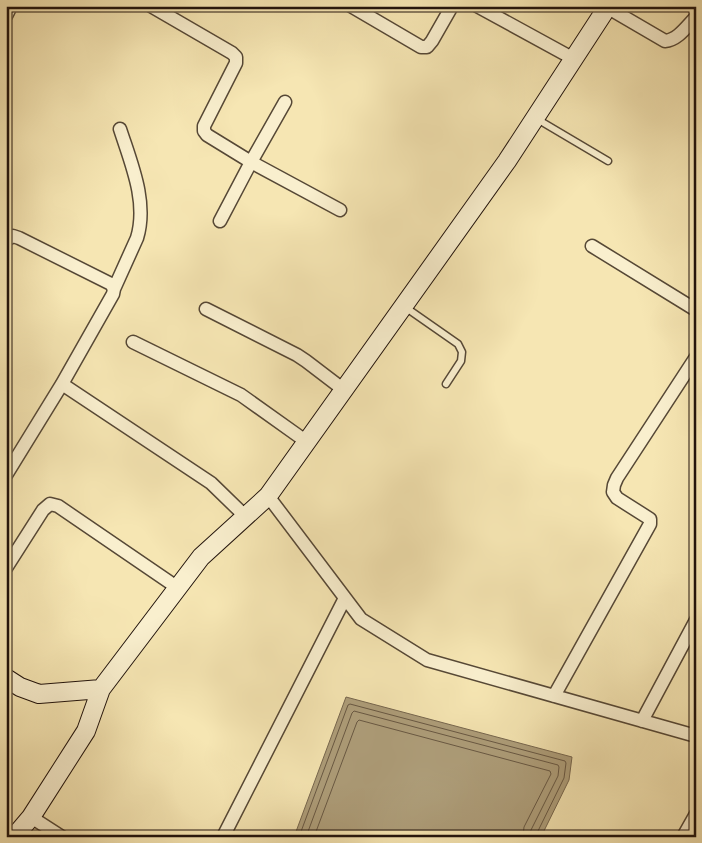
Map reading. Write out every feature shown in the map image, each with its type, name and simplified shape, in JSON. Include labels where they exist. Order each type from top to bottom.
[{"type":"street","points":[[6,16],[11,6]]},
{"type":"street","points":[[151,6],[232,53],[236,58],[236,63],[204,126],[204,131],[207,135],[251,162],[340,210]]},
{"type":"street","points":[[350,6],[421,47],[427,47],[432,41],[452,6]]},
{"type":"street","points":[[477,6],[574,59]]},
{"type":"street","points":[[14,837],[31,817],[86,731],[101,689],[201,557],[268,496],[508,161],[607,7],[665,41],[675,38],[696,17]]},
{"type":"street","points":[[220,222],[284,102]]},
{"type":"street","points":[[6,475],[62,384],[113,294],[137,238],[140,195],[120,129]]},
{"type":"street","points":[[6,240],[13,236],[19,238],[111,284],[114,289]]},
{"type":"street","points":[[592,246],[696,310]]},
{"type":"street","points":[[206,309],[306,360],[344,390]]},
{"type":"street","points":[[133,342],[241,395],[307,442]]},
{"type":"street","points":[[554,696],[650,524],[650,519],[617,498],[613,492],[614,485],[696,357]]},
{"type":"street","points":[[62,384],[211,483],[246,517]]},
{"type":"street","points":[[268,496],[361,619],[427,660],[696,736]]},
{"type":"street","points":[[6,568],[42,510],[50,504],[58,506],[178,588]]},
{"type":"street","points":[[223,837],[346,598]]},
{"type":"street","points":[[642,721],[696,620]]},
{"type":"street","points":[[6,678],[20,687],[39,694],[101,689]]},
{"type":"street","points":[[683,837],[696,814]]},
{"type":"street","points":[[31,817],[62,837]]},
{"type":"lane","points":[[536,118],[608,161]]},
{"type":"lane","points":[[404,307],[458,344],[462,352],[461,360],[446,384]]},
{"type":"water","points":[[346,697],[572,757],[569,780],[541,837],[294,837]]}]
